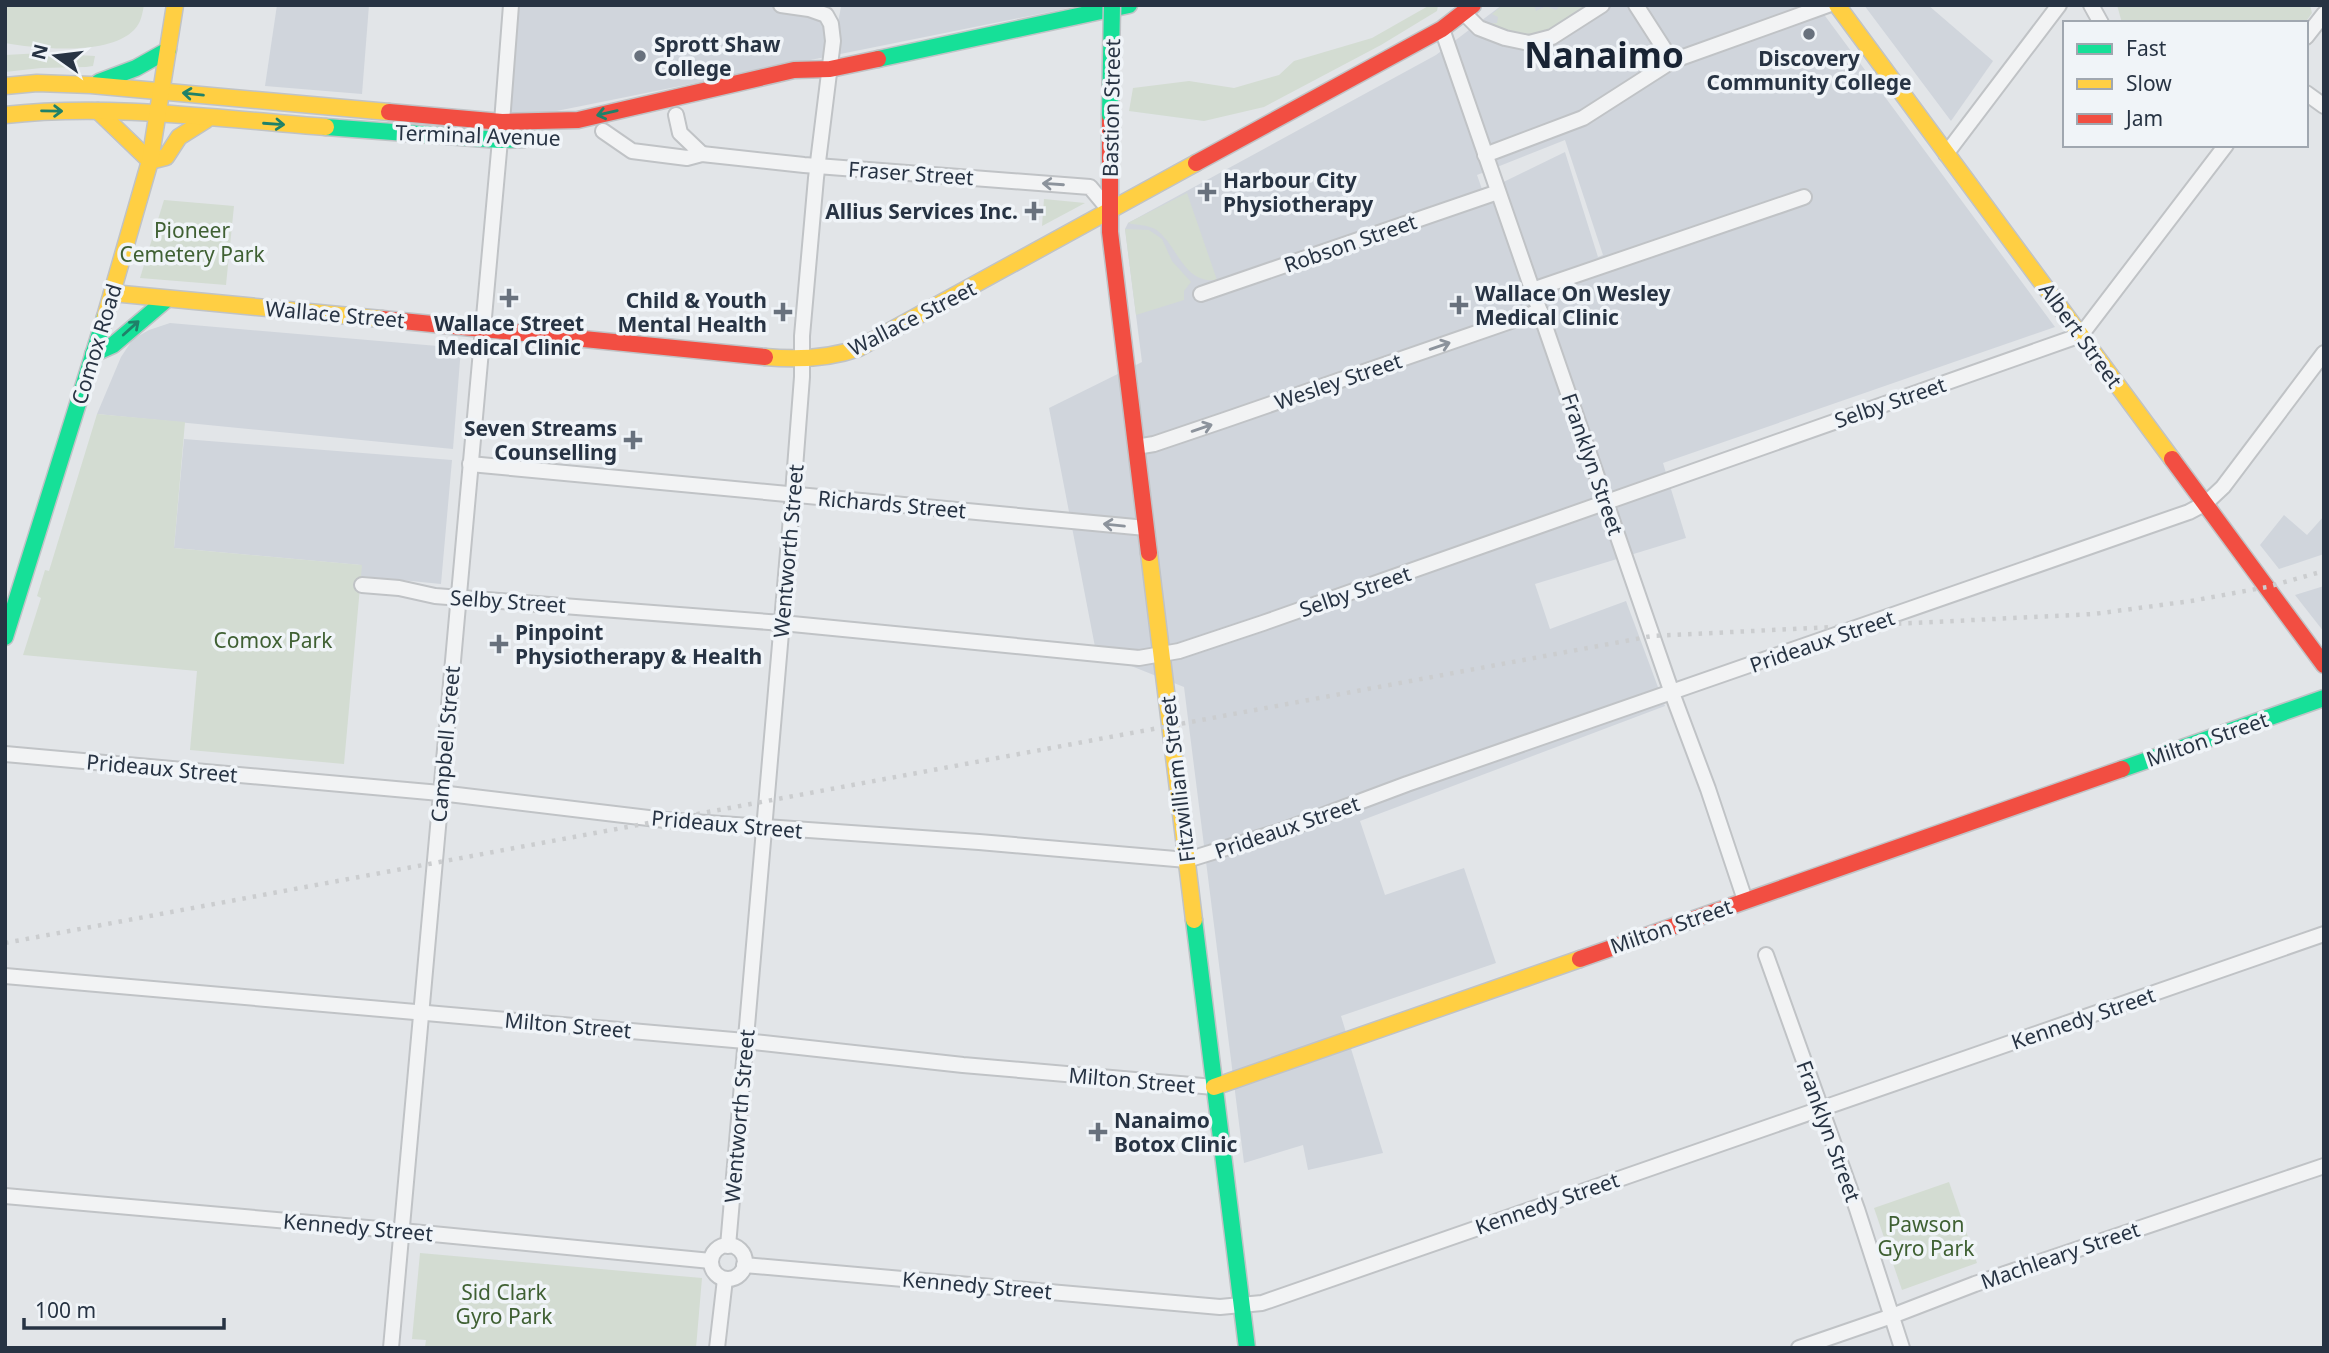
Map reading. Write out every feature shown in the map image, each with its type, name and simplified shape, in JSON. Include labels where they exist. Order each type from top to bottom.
[{"type":"main road","name":"Comox Road","points":[[5,637],[113,293],[150,161],[175,5]]},
{"type":"main road","name":"Bastion Street","points":[[1110,211],[1112,5]]},
{"type":"main road","name":"Terminal Avenue","points":[[5,86],[37,83],[91,85],[502,122],[578,120],[794,70],[830,69],[1129,5]]},
{"type":"main road","name":"Albert Street","points":[[1837,5],[2324,666]]},
{"type":"main road","name":"Wallace Street","points":[[113,293],[802,359],[835,356],[860,348],[1442,29],[1469,9]]},
{"type":"main road","points":[[91,85],[136,68],[169,50]]},
{"type":"main road","name":"Terminal Avenue","points":[[797,88],[830,69]]},
{"type":"main road","name":"Terminal Avenue","points":[[5,115],[38,111],[99,111],[500,140],[540,139]]},
{"type":"main road","points":[[99,111],[150,161],[166,157],[179,137],[206,120]]},
{"type":"main road","name":"Terminal Avenue","points":[[583,136],[628,126]]},
{"type":"main road","name":"Fitzwilliam Street","points":[[1110,211],[1110,232],[1247,1348]]},
{"type":"main road","points":[[93,354],[113,345],[167,299]]},
{"type":"main road","name":"Milton Street","points":[[1214,1087],[2324,698]]},
{"type":"street","points":[[502,122],[512,5]]},
{"type":"street","name":"Wentworth Street","points":[[728,1246],[793,494],[802,336],[817,166],[833,41],[831,24],[826,15],[819,11],[781,5]]},
{"type":"street","points":[[1469,9],[1479,28],[1504,38],[1529,43],[1552,37],[1602,5]]},
{"type":"street","points":[[1636,5],[1672,61]]},
{"type":"street","points":[[1485,155],[1583,118],[1672,61],[1828,5]]},
{"type":"street","points":[[1946,154],[2059,5]]},
{"type":"street","points":[[2091,5],[2100,21]]},
{"type":"street","points":[[2308,34],[2324,14]]},
{"type":"street","name":"Franklyn Street","points":[[1442,29],[1745,900]]},
{"type":"street","points":[[2308,94],[2324,106]]},
{"type":"street","points":[[676,115],[680,133],[702,154]]},
{"type":"street","name":"Fraser Street","points":[[603,131],[632,151],[687,158],[702,154],[817,166],[1090,187],[1110,211]]},
{"type":"street","name":"Campbell Street","points":[[391,1348],[500,140]]},
{"type":"street","points":[[2081,335],[2223,147]]},
{"type":"street","name":"Robson Street","points":[[1201,294],[1498,192]]},
{"type":"street","points":[[1532,290],[1804,197]]},
{"type":"street","name":"Wesley Street","points":[[1136,447],[1154,444],[1540,311]]},
{"type":"street","name":"Selby Street","points":[[362,585],[458,597],[782,623],[1139,658],[1162,655],[1263,623],[2081,335]]},
{"type":"street","name":"Prideaux Street","points":[[5,754],[440,793],[665,820],[1187,860],[1284,830],[1419,780],[2189,512],[2206,503],[2223,487],[2324,353]]},
{"type":"street","name":"Richards Street","points":[[470,464],[1146,528]]},
{"type":"street","name":"Kennedy Street","points":[[744,1265],[1220,1307],[1262,1303],[2324,934]]},
{"type":"street","name":"Franklyn Street","points":[[1766,955],[1857,1209],[1902,1348]]},
{"type":"street","name":"Milton Street","points":[[5,976],[745,1041],[963,1065],[1214,1087]]},
{"type":"street","name":"Machleary Street","points":[[1798,1348],[1975,1284],[2324,1166]]},
{"type":"street","name":"Kennedy Street","points":[[5,1196],[711,1261]]},
{"type":"street","points":[[728,1246],[740,1251],[744,1265],[738,1275],[725,1279],[714,1272],[711,1261],[715,1252],[728,1246]]},
{"type":"street","points":[[717,1348],[725,1279]]},
{"type":"shaded area","points":[[277,5],[369,5],[362,94],[265,86]]},
{"type":"shaded area","points":[[511,5],[781,5],[819,11],[833,47],[841,7],[828,5],[1084,5],[502,122]]},
{"type":"shaded area","points":[[1502,5],[1817,5],[2055,327],[1663,463],[1686,538],[1535,584],[1550,629],[1626,601],[1665,706],[1360,821],[1385,895],[1464,868],[1496,963],[1341,1016],[1383,1153],[1308,1170],[1303,1145],[1244,1163],[1184,687],[1096,652],[1049,408],[1142,362],[1125,229],[1128,223],[1436,55]],"holes":[[[1565,140],[1603,255],[1598,257],[1565,152],[1483,192],[1477,175]]]},
{"type":"shaded area","points":[[1864,5],[1928,5],[1993,61],[1951,121]]},
{"type":"shaded area","points":[[170,323],[461,348],[453,449],[97,414],[121,357],[133,339]]},
{"type":"shaded area","points":[[184,439],[452,460],[441,584],[361,576],[361,565],[174,548]]},
{"type":"shaded area","points":[[2284,515],[2307,535],[2324,516],[2324,554],[2279,569],[2260,545]]},
{"type":"shaded area","points":[[2324,586],[2324,632],[2295,595]]},
{"type":"green space","points":[[5,5],[144,5],[138,25],[122,38],[90,47],[53,48],[5,43]]},
{"type":"green space","points":[[1430,5],[1438,5],[1437,11],[1381,45],[1264,107],[1204,121],[1129,111],[1133,88],[1189,81],[1234,88],[1279,75],[1294,61],[1372,38]]},
{"type":"green space","points":[[1503,5],[1534,5],[1536,11],[1546,6],[1556,10],[1561,5],[1585,5],[1587,8],[1550,32],[1529,36],[1503,31],[1487,24],[1497,23],[1498,17],[1492,14]]},
{"type":"green space","points":[[2117,5],[2310,5],[2312,13],[2306,21],[2121,21]]},
{"type":"green space","points":[[42,53],[95,56],[93,66],[5,72],[5,55]]},
{"type":"green space","points":[[1187,193],[1217,280],[1205,280],[1188,270],[1155,229],[1128,223]]},
{"type":"green space","points":[[1044,199],[1085,203],[1042,226]]},
{"type":"green space","name":"Pioneer Cemetery Park","points":[[164,200],[234,206],[226,285],[140,278]]},
{"type":"green space","points":[[1125,229],[1149,230],[1162,239],[1172,261],[1191,282],[1184,291],[1184,300],[1136,315]]},
{"type":"green space","name":"Comox Park","points":[[97,414],[185,422],[174,548],[362,565],[344,764],[190,750],[197,671],[23,655],[41,598],[37,596],[45,570],[49,571]]},
{"type":"green space","name":"Pawson Gyro Park","points":[[1949,1182],[1977,1263],[1902,1290],[1874,1208]]},
{"type":"green space","name":"Sid Clark Gyro Park","points":[[420,1253],[702,1278],[696,1348],[411,1348],[425,1347],[426,1340],[412,1339]]},
{"type":"railway","points":[[5,943],[1652,636],[2094,614],[2191,601],[2267,587],[2324,571]]},
{"type":"traffic: fast","points":[[1110,115],[1112,5]]},
{"type":"traffic: fast","points":[[878,59],[1129,5]]},
{"type":"traffic: fast","points":[[99,82],[136,68],[168,50]]},
{"type":"traffic: fast","points":[[326,127],[500,140],[524,139]]},
{"type":"traffic: fast","points":[[93,354],[113,345],[167,299]]},
{"type":"traffic: fast","points":[[5,637],[105,317]]},
{"type":"traffic: fast","points":[[2122,769],[2324,698]]},
{"type":"traffic: fast","points":[[1194,920],[1247,1348]]},
{"type":"traffic: slow","points":[[105,317],[150,161],[175,5]]},
{"type":"traffic: slow","points":[[1837,5],[2172,459]]},
{"type":"traffic: slow","points":[[5,86],[37,83],[91,85],[389,112]]},
{"type":"traffic: slow","points":[[98,111],[150,161],[166,157],[179,137],[206,120]]},
{"type":"traffic: slow","points":[[5,115],[125,111],[326,127]]},
{"type":"traffic: slow","points":[[765,357],[812,358],[859,348],[1196,163]]},
{"type":"traffic: slow","points":[[112,293],[382,319]]},
{"type":"traffic: slow","points":[[1149,553],[1194,920]]},
{"type":"traffic: slow","points":[[1214,1087],[1580,959]]},
{"type":"traffic: jam","points":[[1196,163],[1442,29],[1473,5]]},
{"type":"traffic: jam","points":[[389,112],[502,122],[578,120],[794,70],[830,69],[878,59]]},
{"type":"traffic: jam","points":[[1110,115],[1110,232],[1149,553]]},
{"type":"traffic: jam","points":[[382,319],[765,357]]},
{"type":"traffic: jam","points":[[2172,459],[2324,665]]},
{"type":"traffic: jam","points":[[1580,959],[2122,769]]},
{"type":"place","name":"Discovery Community College","points":[[1809,34]]},
{"type":"place","name":"Sprott Shaw College","points":[[640,56]]},
{"type":"place","name":"Harbour City Physiotherapy","points":[[1207,192]]},
{"type":"place","name":"Allius Services Inc.","points":[[1034,211]]},
{"type":"place","name":"Wallace Street Medical Clinic","points":[[509,298]]},
{"type":"place","name":"Wallace On Wesley Medical Clinic","points":[[1459,305]]},
{"type":"place","name":"Child & Youth Mental Health","points":[[783,312]]},
{"type":"place","name":"Seven Streams Counselling","points":[[633,440]]},
{"type":"place","name":"Pinpoint Physiotherapy & Health","points":[[499,644]]},
{"type":"place","name":"Nanaimo Botox Clinic","points":[[1098,1132]]},
{"type":"district","name":"Nanaimo","points":[[1604,54]]}]
